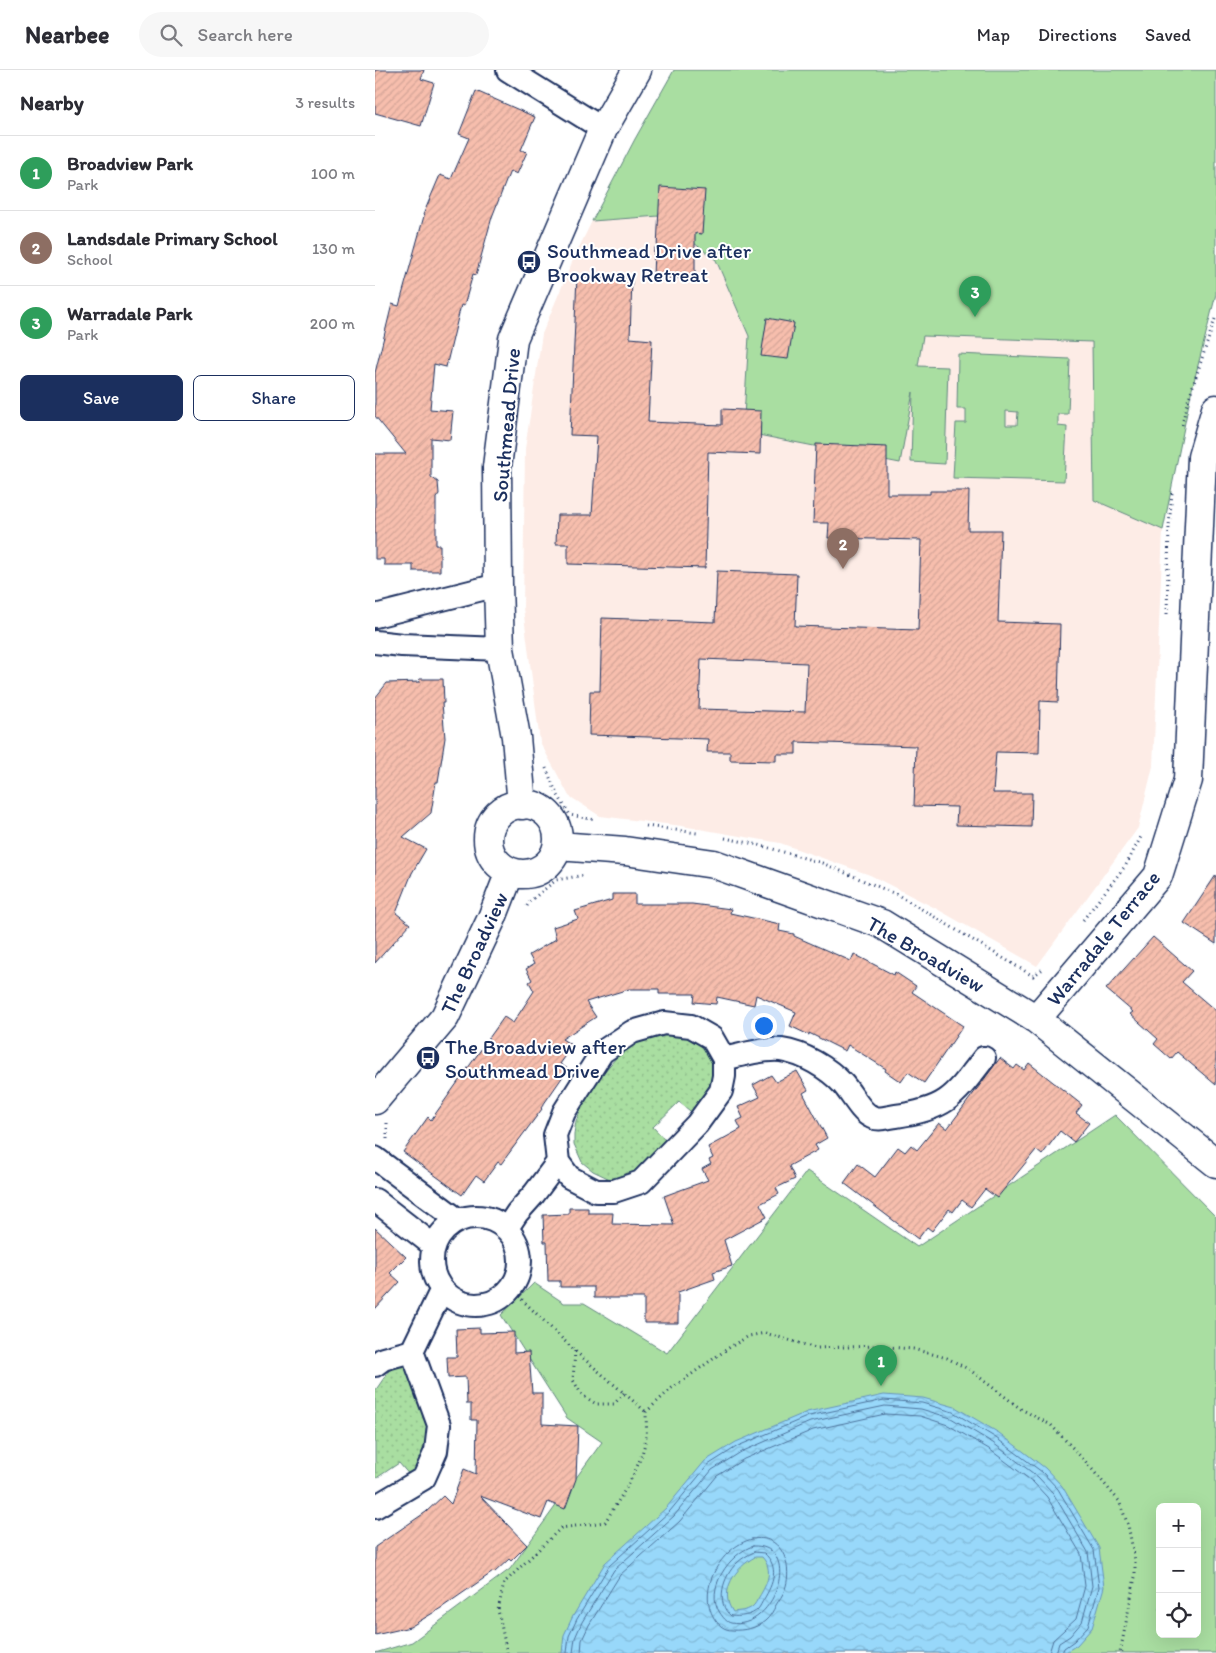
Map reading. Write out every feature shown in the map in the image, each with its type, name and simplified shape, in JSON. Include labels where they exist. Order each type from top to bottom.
[{"type":"street","points":[[508,70],[603,129]]},
{"type":"street","name":"Southmead Drive","points":[[523,805],[516,737],[500,649],[498,585],[497,467],[513,339],[603,129],[637,70]]},
{"type":"street","name":"Warradale Terrace","points":[[1036,1019],[1158,876],[1188,780],[1202,457],[1216,409]]},
{"type":"street","points":[[375,616],[498,585]]},
{"type":"street","points":[[375,642],[500,649]]},
{"type":"street","points":[[523,805],[533,806],[542,810],[550,817],[557,831],[558,846],[553,858],[545,866],[534,872],[522,874],[510,872],[496,862],[488,837],[493,821],[499,814],[514,806],[523,805]]},
{"type":"street","name":"The Broadview","points":[[558,846],[625,851],[715,864],[882,924],[1036,1019],[1216,1163]]},
{"type":"street","name":"The Broadview","points":[[381,1107],[445,1017],[492,918],[510,872]]},
{"type":"street","points":[[664,1023],[691,1026],[712,1038],[724,1058],[724,1076],[721,1091],[697,1124],[641,1182],[614,1191],[596,1191],[569,1177],[558,1162],[555,1135],[563,1112],[602,1052],[632,1032],[664,1023]]},
{"type":"street","points":[[724,1058],[780,1050],[813,1061],[834,1074],[853,1095],[861,1109],[872,1118],[917,1114],[933,1109],[948,1100],[961,1088],[984,1058]]},
{"type":"street","points":[[381,1150],[458,1220]]},
{"type":"street","points":[[507,1228],[558,1162]]},
{"type":"street","points":[[375,1200],[434,1246]]},
{"type":"street","points":[[473,1216],[489,1218],[507,1228],[516,1241],[521,1256],[520,1271],[511,1289],[499,1299],[484,1304],[469,1305],[453,1299],[442,1290],[434,1276],[431,1261],[434,1246],[442,1232],[458,1220],[473,1216]]},
{"type":"street","points":[[375,1365],[383,1359],[412,1350],[442,1290]]},
{"type":"street","points":[[375,1507],[424,1478],[436,1451],[439,1424],[412,1350]]},
{"type":"path","points":[[1180,434],[1185,408],[1216,316]]},
{"type":"path","points":[[1167,616],[1169,526],[1173,488]]},
{"type":"path","points":[[543,761],[556,792],[570,816],[599,821]]},
{"type":"path","points":[[644,825],[704,834]]},
{"type":"path","points":[[1078,926],[1127,865],[1144,831]]},
{"type":"path","points":[[722,838],[759,845],[822,863],[897,895],[1033,976],[1042,970],[1048,962]]},
{"type":"path","points":[[525,910],[529,902],[556,880],[588,875]]},
{"type":"path","points":[[381,1107],[381,1150]]},
{"type":"path","points":[[511,1289],[575,1350],[646,1412]]},
{"type":"path","points":[[507,1653],[498,1610],[504,1584],[561,1528],[605,1522],[641,1457],[646,1436],[646,1412],[672,1388],[730,1347],[749,1336],[765,1333],[816,1348],[877,1346],[913,1349],[947,1358],[970,1370],[1021,1409],[1051,1425],[1119,1501],[1127,1525],[1135,1560],[1135,1577],[1120,1653]]},
{"type":"path","points":[[575,1350],[573,1380],[581,1395],[596,1404],[614,1404],[624,1393]]},
{"type":"shaded area","points":[[659,216],[716,260],[749,336],[743,431],[923,336],[1093,342],[1094,500],[1163,530],[1153,766],[1138,828],[1037,966],[937,909],[870,875],[780,843],[682,826],[600,816],[569,796],[540,742],[523,608],[525,449],[542,334],[573,260],[592,221]]},
{"type":"green space","points":[[674,70],[1216,70],[1216,294],[1191,393],[1163,530],[1094,500],[1092,342],[923,336],[918,366],[948,367],[945,464],[911,462],[913,392],[900,463],[743,432],[749,336],[716,260],[659,216],[592,221]]},
{"type":"green space","points":[[958,354],[1070,359],[1068,414],[1058,414],[1058,426],[1067,427],[1064,481],[953,478],[956,423],[966,423],[966,409],[957,409]],"holes":[[[1006,411],[1018,412],[1017,425],[1006,425]]]},
{"type":"green space","points":[[681,1033],[706,1041],[719,1070],[695,1115],[679,1102],[653,1127],[667,1142],[641,1172],[612,1180],[593,1171],[582,1162],[574,1144],[576,1121],[585,1100],[603,1073],[623,1050],[650,1035]]},
{"type":"green space","points":[[1115,1115],[1216,1217],[1216,1653],[375,1653],[412,1642],[510,1569],[602,1442],[567,1418],[501,1315],[534,1283],[564,1303],[584,1303],[667,1353],[807,1171],[917,1247]]},
{"type":"green space","points":[[406,1361],[434,1442],[411,1477],[399,1463],[375,1479],[375,1391],[393,1365]]},
{"type":"water","points":[[884,1395],[923,1398],[955,1407],[999,1433],[1045,1468],[1062,1486],[1099,1548],[1104,1587],[1092,1628],[1077,1645],[1064,1653],[562,1653],[564,1635],[573,1616],[605,1563],[666,1508],[705,1461],[736,1442],[807,1412]],"holes":[[[755,1557],[762,1557],[768,1567],[767,1582],[762,1592],[752,1607],[733,1612],[727,1596],[731,1580],[748,1561]]]},
{"type":"building","points":[[375,70],[424,70],[421,79],[434,83],[421,126],[375,113]]},
{"type":"building","points":[[476,91],[535,117],[521,150],[527,152],[517,174],[510,171],[492,217],[476,275],[473,274],[464,306],[461,305],[446,367],[434,364],[430,409],[453,411],[450,440],[431,438],[431,477],[438,482],[439,494],[436,498],[436,545],[440,545],[440,571],[413,571],[413,565],[384,565],[384,559],[375,559],[375,454],[406,454],[375,416],[375,373],[392,304],[399,306],[423,215],[440,175],[451,179],[469,138],[459,134]]},
{"type":"building","points":[[660,187],[705,190],[702,234],[695,233],[695,278],[653,278],[654,248],[657,248]]},
{"type":"building","points":[[577,276],[632,278],[630,338],[652,340],[648,422],[722,425],[722,409],[761,411],[760,454],[708,452],[705,568],[568,564],[568,544],[556,544],[557,515],[592,515],[597,436],[570,435]]},
{"type":"building","points":[[767,318],[794,323],[788,359],[761,356]]},
{"type":"building","points":[[816,444],[887,447],[887,494],[930,494],[930,491],[969,491],[968,530],[1001,530],[998,622],[1060,624],[1058,702],[1040,701],[1039,753],[996,752],[993,793],[1032,793],[1031,827],[956,825],[957,807],[914,806],[916,746],[796,742],[796,754],[776,754],[776,761],[730,760],[730,752],[707,752],[708,739],[589,735],[590,691],[600,691],[602,618],[715,622],[717,571],[797,574],[795,626],[918,630],[921,540],[828,538],[829,523],[813,523]],"holes":[[[701,659],[807,663],[805,712],[699,709]]]},
{"type":"building","points":[[419,679],[443,679],[444,703],[442,703],[445,738],[431,813],[403,837],[426,849],[412,873],[396,913],[410,924],[375,963],[375,698],[387,683],[420,682]]},
{"type":"building","points":[[1216,875],[1216,944],[1184,923]]},
{"type":"building","points":[[612,894],[635,894],[635,904],[692,904],[731,909],[730,913],[780,924],[779,931],[794,934],[794,936],[851,961],[854,954],[894,975],[895,972],[916,986],[912,992],[963,1026],[924,1083],[908,1072],[901,1082],[885,1071],[886,1069],[848,1045],[845,1051],[790,1026],[796,1012],[756,995],[754,1005],[717,997],[716,1004],[694,1002],[695,994],[659,994],[659,989],[629,989],[586,1002],[596,1017],[562,1039],[573,1046],[560,1064],[568,1069],[542,1109],[501,1164],[498,1162],[484,1181],[476,1175],[462,1195],[403,1152],[428,1117],[431,1120],[504,1017],[513,1023],[534,991],[529,982],[532,980],[526,969],[534,964],[529,955],[556,939],[553,927],[578,919],[575,911],[612,900]]},
{"type":"building","points":[[1153,937],[1192,971],[1182,982],[1216,1011],[1216,1085],[1177,1052],[1171,1059],[1154,1044],[1158,1039],[1130,1014],[1133,1012],[1106,989]]},
{"type":"building","points":[[1000,1058],[1014,1069],[1017,1065],[1024,1070],[1029,1063],[1082,1105],[1076,1113],[1089,1123],[1074,1142],[1060,1131],[1042,1155],[1036,1150],[997,1198],[985,1189],[971,1207],[962,1200],[953,1212],[949,1209],[932,1231],[927,1227],[918,1239],[844,1183],[858,1164],[875,1177],[898,1147],[905,1152],[911,1145],[917,1150],[939,1123],[947,1129]]},
{"type":"building","points":[[797,1071],[808,1090],[803,1093],[827,1138],[815,1145],[818,1150],[789,1166],[795,1179],[776,1188],[779,1194],[760,1204],[767,1217],[724,1240],[732,1266],[713,1272],[715,1279],[678,1292],[678,1323],[644,1323],[644,1298],[594,1298],[594,1287],[560,1287],[560,1281],[548,1281],[547,1242],[544,1242],[543,1215],[569,1214],[569,1208],[588,1208],[588,1213],[613,1213],[612,1224],[674,1225],[664,1196],[708,1180],[702,1169],[711,1164],[709,1160],[713,1158],[708,1147],[741,1129],[737,1121],[743,1118],[738,1107],[760,1097],[753,1085],[771,1075],[776,1082]]},
{"type":"building","points":[[375,1228],[406,1257],[390,1273],[400,1282],[375,1309]]},
{"type":"building","points":[[480,1328],[480,1333],[514,1332],[514,1353],[529,1352],[532,1393],[542,1393],[542,1424],[578,1426],[576,1479],[565,1509],[548,1502],[541,1519],[480,1496],[527,1545],[511,1561],[509,1559],[494,1573],[410,1627],[375,1635],[375,1547],[426,1512],[443,1496],[451,1504],[464,1469],[476,1474],[477,1420],[471,1420],[471,1404],[467,1404],[466,1377],[448,1378],[447,1357],[457,1357],[456,1329]]},
{"type":"place","name":"Southmead Drive after Brookway Retreat","points":[[529,262]]},
{"type":"place","name":"Warradale Park","points":[[975,317]]},
{"type":"place","name":"Landsdale Primary School","points":[[843,569]]},
{"type":"place","name":"The Broadview after Southmead Drive","points":[[428,1058]]},
{"type":"place","name":"Broadview Park","points":[[881,1386]]}]
